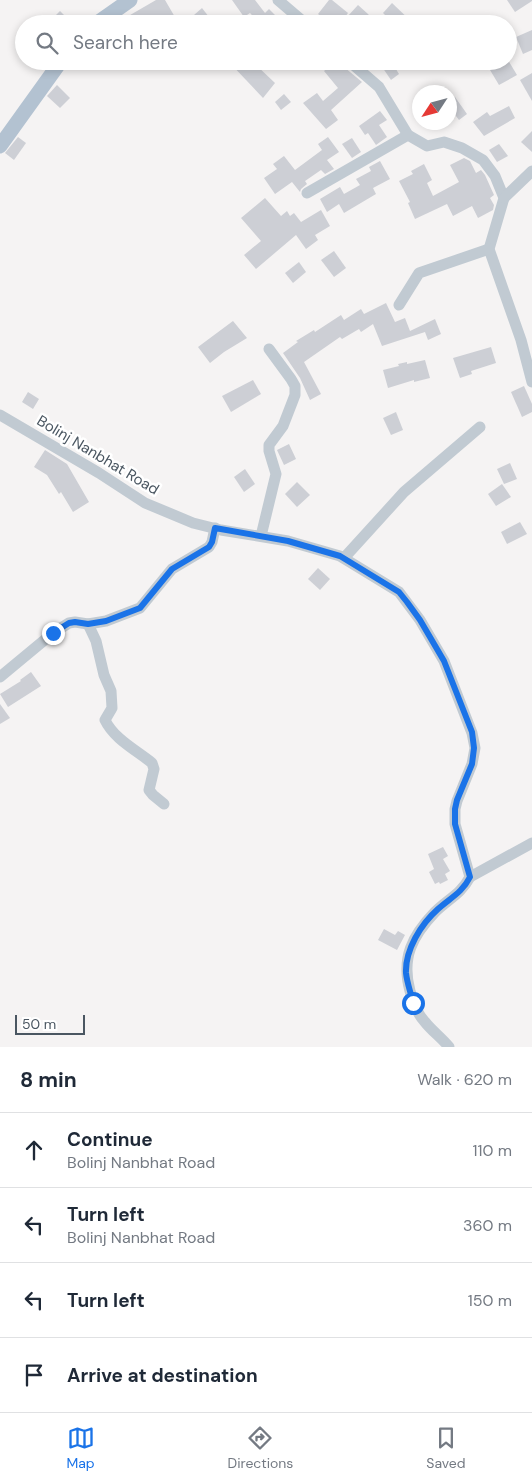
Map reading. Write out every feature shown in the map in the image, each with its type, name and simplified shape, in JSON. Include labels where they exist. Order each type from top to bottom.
[{"type":"main road","points":[[109,15],[130,0]]},
{"type":"main road","points":[[0,146],[55,70]]},
{"type":"street","points":[[278,0],[296,15]]},
{"type":"street","points":[[360,70],[379,87],[408,135],[428,146],[444,142],[462,148],[483,160],[495,176],[504,198]]},
{"type":"street","points":[[307,193],[408,135]]},
{"type":"street","points":[[532,171],[504,198],[489,249],[521,340],[532,382]]},
{"type":"street","points":[[399,305],[419,273],[489,249]]},
{"type":"street","points":[[261,536],[276,474],[269,451],[269,444],[283,426],[295,395],[295,386],[269,349]]},
{"type":"street","name":"Bolinj Nanbhat Road","points":[[0,415],[99,473],[145,503],[193,523],[312,547],[344,558],[399,592],[420,620],[444,661],[472,732],[474,748],[472,764],[457,800],[455,824],[470,877]]},
{"type":"street","points":[[344,558],[404,492],[480,427]]},
{"type":"street","points":[[0,677],[64,625],[75,622],[88,624],[106,621],[140,608],[172,569],[209,547],[215,528]]},
{"type":"street","points":[[88,624],[96,641],[104,675],[111,691],[112,708],[106,720],[109,728],[152,763],[154,769],[149,790],[164,804]]},
{"type":"street","points":[[449,1047],[424,1022],[413,1003],[406,975],[406,964],[415,939],[424,924],[437,910],[464,888],[470,877],[532,842]]},
{"type":"building","points":[[156,0],[165,0],[174,15],[130,15]]},
{"type":"building","points":[[232,0],[255,0],[265,13],[269,9],[275,15],[252,15],[250,13],[243,15]]},
{"type":"building","points":[[329,0],[332,0],[348,13],[347,15],[318,14]]},
{"type":"building","points":[[507,0],[532,0],[532,1],[515,12]]},
{"type":"building","points":[[392,3],[405,15],[385,15],[383,13]]},
{"type":"building","points":[[358,5],[369,15],[349,15]]},
{"type":"building","points":[[202,8],[207,15],[194,15]]},
{"type":"building","points":[[60,11],[64,15],[56,15]]},
{"type":"building","points":[[532,30],[532,50],[523,54],[517,37]]},
{"type":"building","points":[[237,70],[261,70],[275,83],[263,98]]},
{"type":"building","points":[[348,70],[362,82],[331,110],[338,120],[326,129],[303,103],[317,93],[323,101],[338,88],[324,71]]},
{"type":"building","points":[[384,70],[397,70],[399,74],[391,80]]},
{"type":"building","points":[[490,70],[514,70],[517,75],[499,85]]},
{"type":"building","points":[[532,73],[532,101],[520,80]]},
{"type":"building","points":[[57,85],[70,98],[60,108],[47,96]]},
{"type":"building","points":[[284,94],[291,102],[281,110],[275,102]]},
{"type":"building","points":[[457,100],[467,114],[459,120],[457,117]]},
{"type":"building","points":[[509,106],[515,118],[484,136],[473,122],[487,112],[490,116]]},
{"type":"building","points":[[380,111],[387,120],[379,125],[387,137],[376,145],[368,133],[365,135],[359,126]]},
{"type":"building","points":[[532,131],[532,152],[521,142]]},
{"type":"building","points":[[18,137],[26,143],[14,160],[5,153]]},
{"type":"building","points":[[328,137],[339,152],[327,160],[334,169],[325,174],[321,170],[305,181],[307,184],[300,192],[292,182],[275,194],[264,178],[277,169],[273,164],[284,156],[295,170],[322,150],[318,144]]},
{"type":"building","points":[[352,138],[361,152],[352,158],[342,144]]},
{"type":"building","points":[[499,144],[508,156],[497,162],[489,150]]},
{"type":"building","points":[[464,158],[470,161],[476,173],[481,170],[485,175],[494,195],[490,198],[494,205],[493,210],[478,218],[472,206],[453,216],[447,204],[415,219],[408,203],[410,202],[399,181],[413,174],[411,171],[424,164],[432,180],[427,183],[433,196],[459,182],[450,165]]},
{"type":"building","points":[[380,161],[390,179],[373,188],[376,194],[344,213],[339,204],[327,212],[320,199],[340,187],[344,194],[360,185],[356,179],[371,171],[369,167]]},
{"type":"building","points":[[265,198],[281,216],[287,211],[290,216],[294,213],[301,222],[321,210],[330,226],[315,235],[318,240],[306,249],[296,235],[256,269],[244,255],[261,241],[241,218]]},
{"type":"building","points":[[334,251],[346,268],[334,277],[321,260]]},
{"type":"building","points":[[299,262],[306,272],[293,283],[285,273]]},
{"type":"building","points":[[386,303],[395,322],[405,318],[410,331],[435,319],[441,334],[428,340],[425,332],[382,346],[373,324],[361,332],[359,329],[342,339],[340,337],[304,362],[321,394],[310,400],[300,378],[283,353],[298,342],[296,341],[314,330],[315,332],[341,315],[344,320],[361,309],[364,314]]},
{"type":"building","points":[[233,321],[247,338],[210,363],[198,347]]},
{"type":"building","points":[[491,347],[496,363],[471,371],[472,374],[460,378],[453,358]]},
{"type":"building","points":[[425,360],[430,378],[414,382],[414,380],[388,388],[383,370],[399,366],[398,364]]},
{"type":"building","points":[[253,380],[261,394],[231,412],[222,396]]},
{"type":"building","points":[[524,386],[532,404],[532,412],[522,417],[511,392]]},
{"type":"building","points":[[28,392],[39,399],[33,409],[22,402]]},
{"type":"building","points":[[396,412],[403,430],[391,435],[383,418]]},
{"type":"building","points":[[289,444],[296,459],[284,465],[277,450]]},
{"type":"building","points":[[45,450],[67,464],[89,502],[73,512],[61,492],[59,494],[47,475],[34,467]]},
{"type":"building","points":[[510,463],[517,479],[504,484],[497,469]]},
{"type":"building","points":[[245,469],[255,484],[244,492],[234,477]]},
{"type":"building","points":[[297,482],[310,495],[297,507],[285,494]]},
{"type":"building","points":[[502,484],[511,497],[496,506],[488,494]]},
{"type":"building","points":[[520,522],[527,534],[507,544],[501,532]]},
{"type":"building","points":[[318,568],[330,579],[320,590],[308,579]]},
{"type":"building","points":[[31,672],[41,686],[8,707],[0,694],[21,681]]},
{"type":"building","points":[[0,704],[10,718],[0,724]]},
{"type":"building","points":[[443,847],[448,856],[443,859],[450,871],[445,874],[448,880],[435,884],[429,872],[434,869],[428,854]]},
{"type":"building","points":[[384,929],[395,935],[398,931],[405,935],[397,950],[378,940]]},
{"type":"route","points":[[53,633],[69,623],[88,624],[106,621],[140,608],[172,569],[209,547],[215,528],[288,541],[340,556],[399,592],[420,620],[444,661],[472,732],[474,748],[472,764],[455,809],[455,824],[470,877],[464,888],[437,910],[424,924],[409,952],[406,975],[413,1003]]}]
